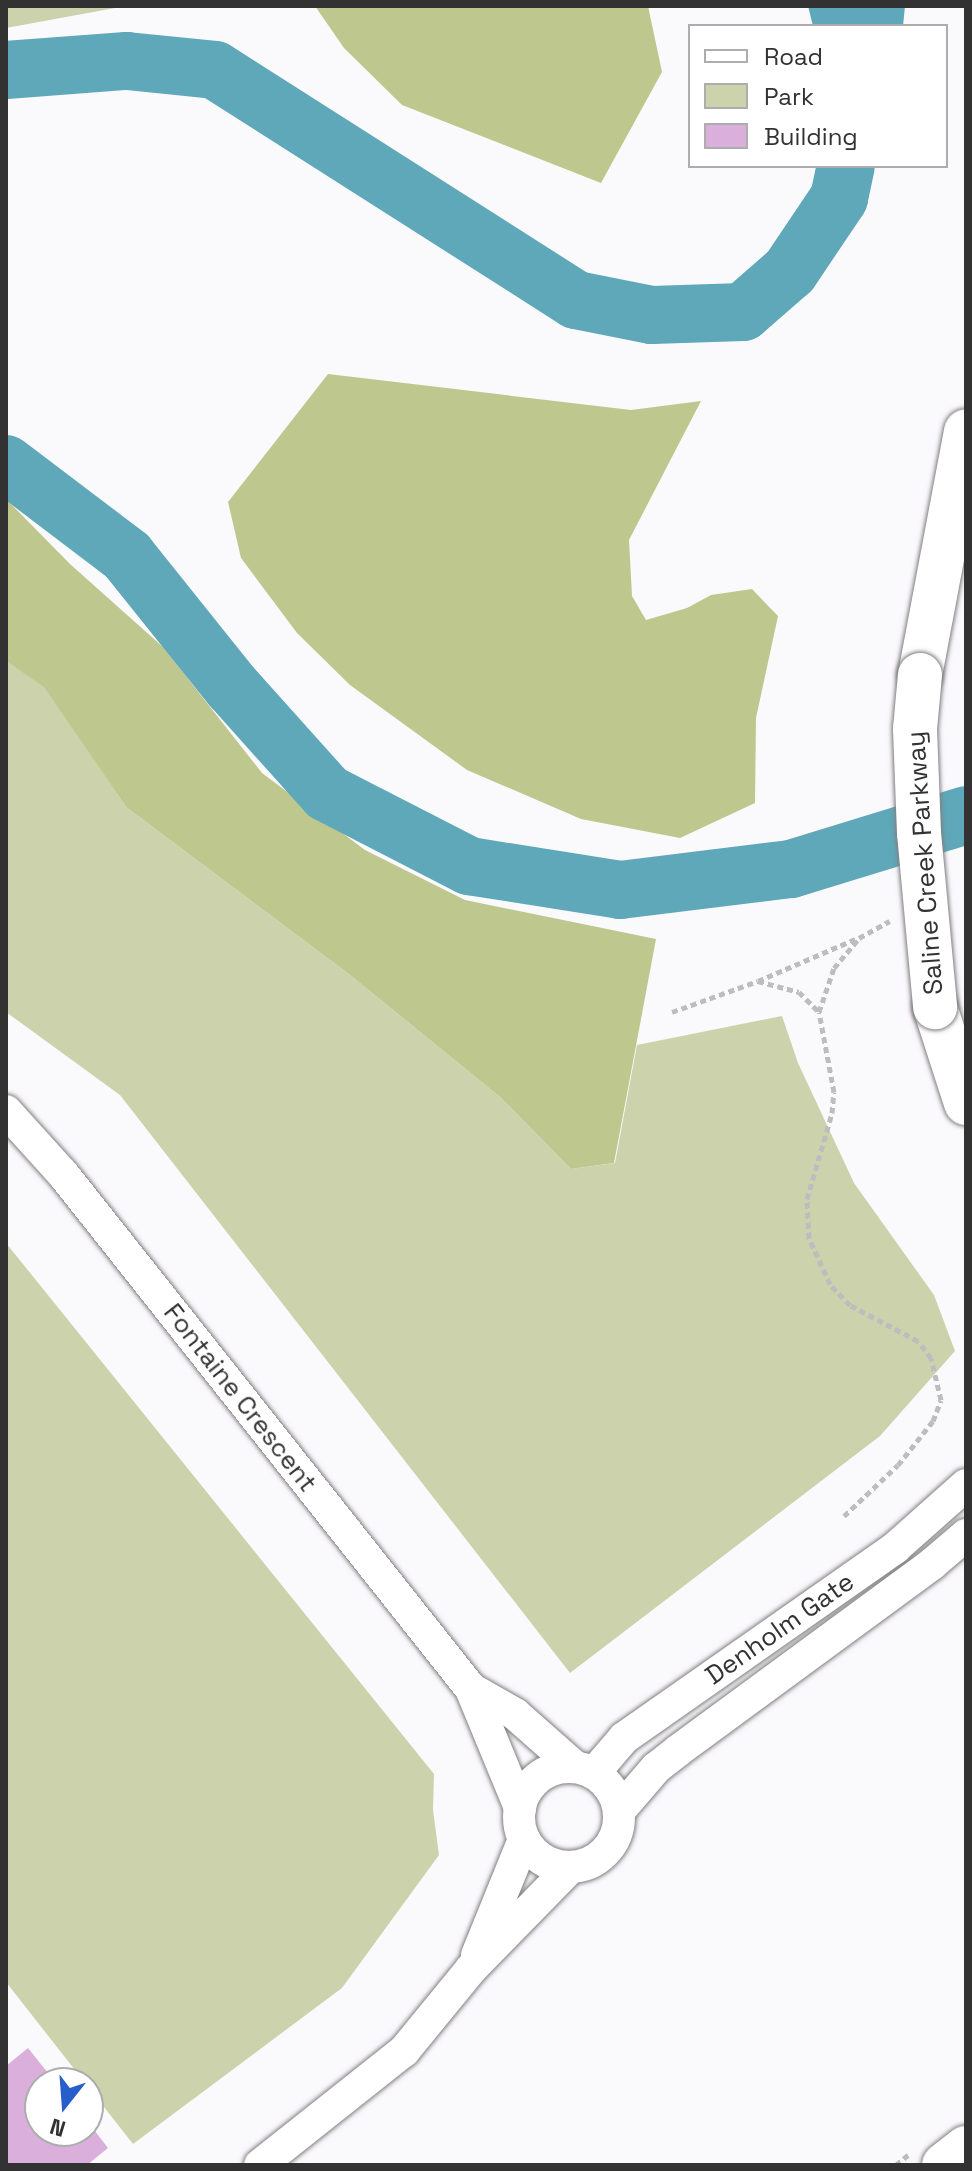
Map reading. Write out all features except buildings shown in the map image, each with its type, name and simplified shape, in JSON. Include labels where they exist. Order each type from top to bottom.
[{"type":"main road","name":"Saline Creek Parkway","points":[[966,431],[920,675],[915,729],[919,833],[935,1007],[966,1103]]},
{"type":"main road","points":[[944,2165],[966,2148]]},
{"type":"street","name":"Fontaine Crescent","points":[[6,1111],[63,1174],[471,1689],[522,1824]]},
{"type":"street","name":"Denholm Gate","points":[[584,1770],[624,1738],[895,1548],[966,1485]]},
{"type":"street","name":"Denholm Gate","points":[[619,1811],[656,1768],[932,1564],[966,1535]]},
{"type":"street","name":"Fontaine Crescent","points":[[471,1689],[515,1714],[584,1770]]},
{"type":"street","points":[[260,2165],[404,2051],[471,1969],[571,1867],[594,1859],[612,1843],[619,1811],[615,1796],[584,1770],[545,1772],[524,1794],[522,1824],[471,1969]]},
{"type":"street","points":[[522,1824],[544,1860],[571,1867]]},
{"type":"path","points":[[672,1012],[758,981],[896,919]]},
{"type":"path","points":[[844,1516],[898,1465],[933,1421],[941,1400],[931,1358],[918,1341],[850,1305],[830,1284],[809,1238],[807,1199],[832,1113],[834,1092],[819,1012],[834,968],[859,938]]},
{"type":"path","points":[[758,981],[799,992],[819,1012]]},
{"type":"green space","points":[[6,6],[126,6],[6,28]]},
{"type":"green space","points":[[315,6],[648,6],[662,72],[601,183],[402,105],[344,48]]},
{"type":"green space","points":[[328,374],[631,410],[701,401],[629,540],[632,596],[646,620],[687,608],[711,595],[752,589],[778,616],[756,718],[755,803],[680,838],[581,819],[467,770],[350,685],[297,633],[241,558],[228,502]]},
{"type":"green space","points":[[6,499],[70,564],[163,647],[262,773],[365,850],[465,900],[656,939],[614,1163],[571,1169],[500,1097],[350,975],[126,807],[44,687],[6,661]]},
{"type":"green space","points":[[6,661],[44,686],[126,807],[350,975],[500,1097],[571,1169],[615,1163],[637,1045],[782,1016],[798,1063],[854,1183],[934,1295],[955,1351],[880,1436],[570,1673],[120,1095],[6,1012]]},
{"type":"green space","points":[[6,1243],[434,1774],[433,1810],[439,1855],[342,1988],[133,2144],[104,2107],[104,2067],[73,2067],[6,1982]]},
{"type":"water","points":[[808,6],[905,6],[903,24],[812,24]]},
{"type":"waterway","points":[[6,70],[127,61],[215,70],[576,300],[652,315],[743,312],[790,271],[839,198],[846,168]]},
{"type":"waterway","points":[[6,464],[127,556],[232,687],[327,793],[469,866],[620,890],[791,869],[966,815]]}]
